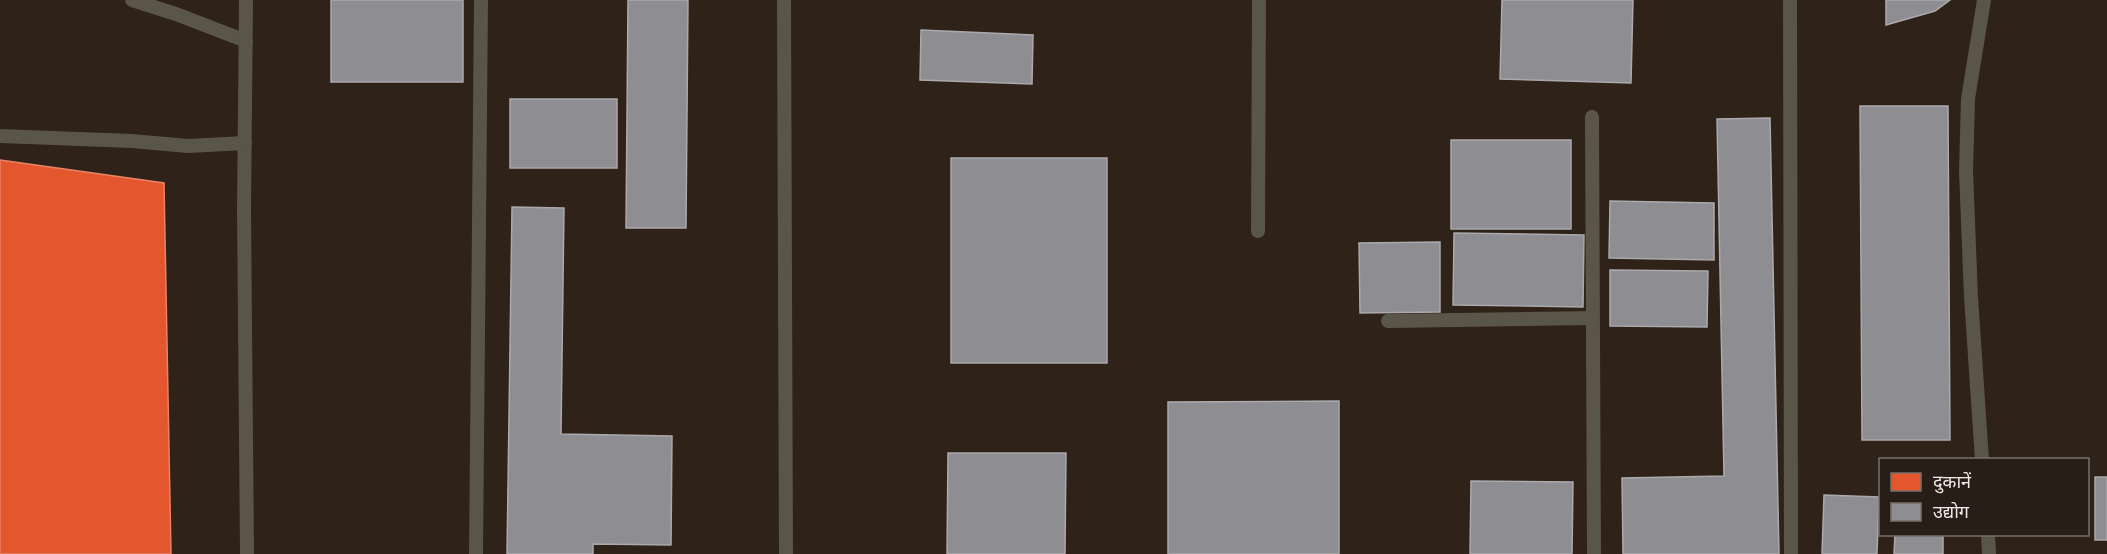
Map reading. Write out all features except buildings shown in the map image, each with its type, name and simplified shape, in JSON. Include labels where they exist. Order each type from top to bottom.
[{"type":"lane","points":[[132,0],[246,41]]},
{"type":"lane","points":[[246,0],[247,554]]},
{"type":"lane","points":[[476,554],[481,0]]},
{"type":"lane","points":[[784,0],[786,554]]},
{"type":"lane","points":[[1258,231],[1259,0]]},
{"type":"lane","points":[[1790,0],[1791,554]]},
{"type":"lane","points":[[1982,458],[1971,297],[1966,171],[1968,99],[1984,0]]},
{"type":"lane","points":[[1592,117],[1594,554]]},
{"type":"lane","points":[[0,136],[132,141],[188,146],[245,143]]},
{"type":"lane","points":[[1388,321],[1593,318]]},
{"type":"lane","points":[[1988,536],[1989,554]]},
{"type":"shaded area","points":[[0,0],[2107,0],[2107,554],[0,554]]}]
